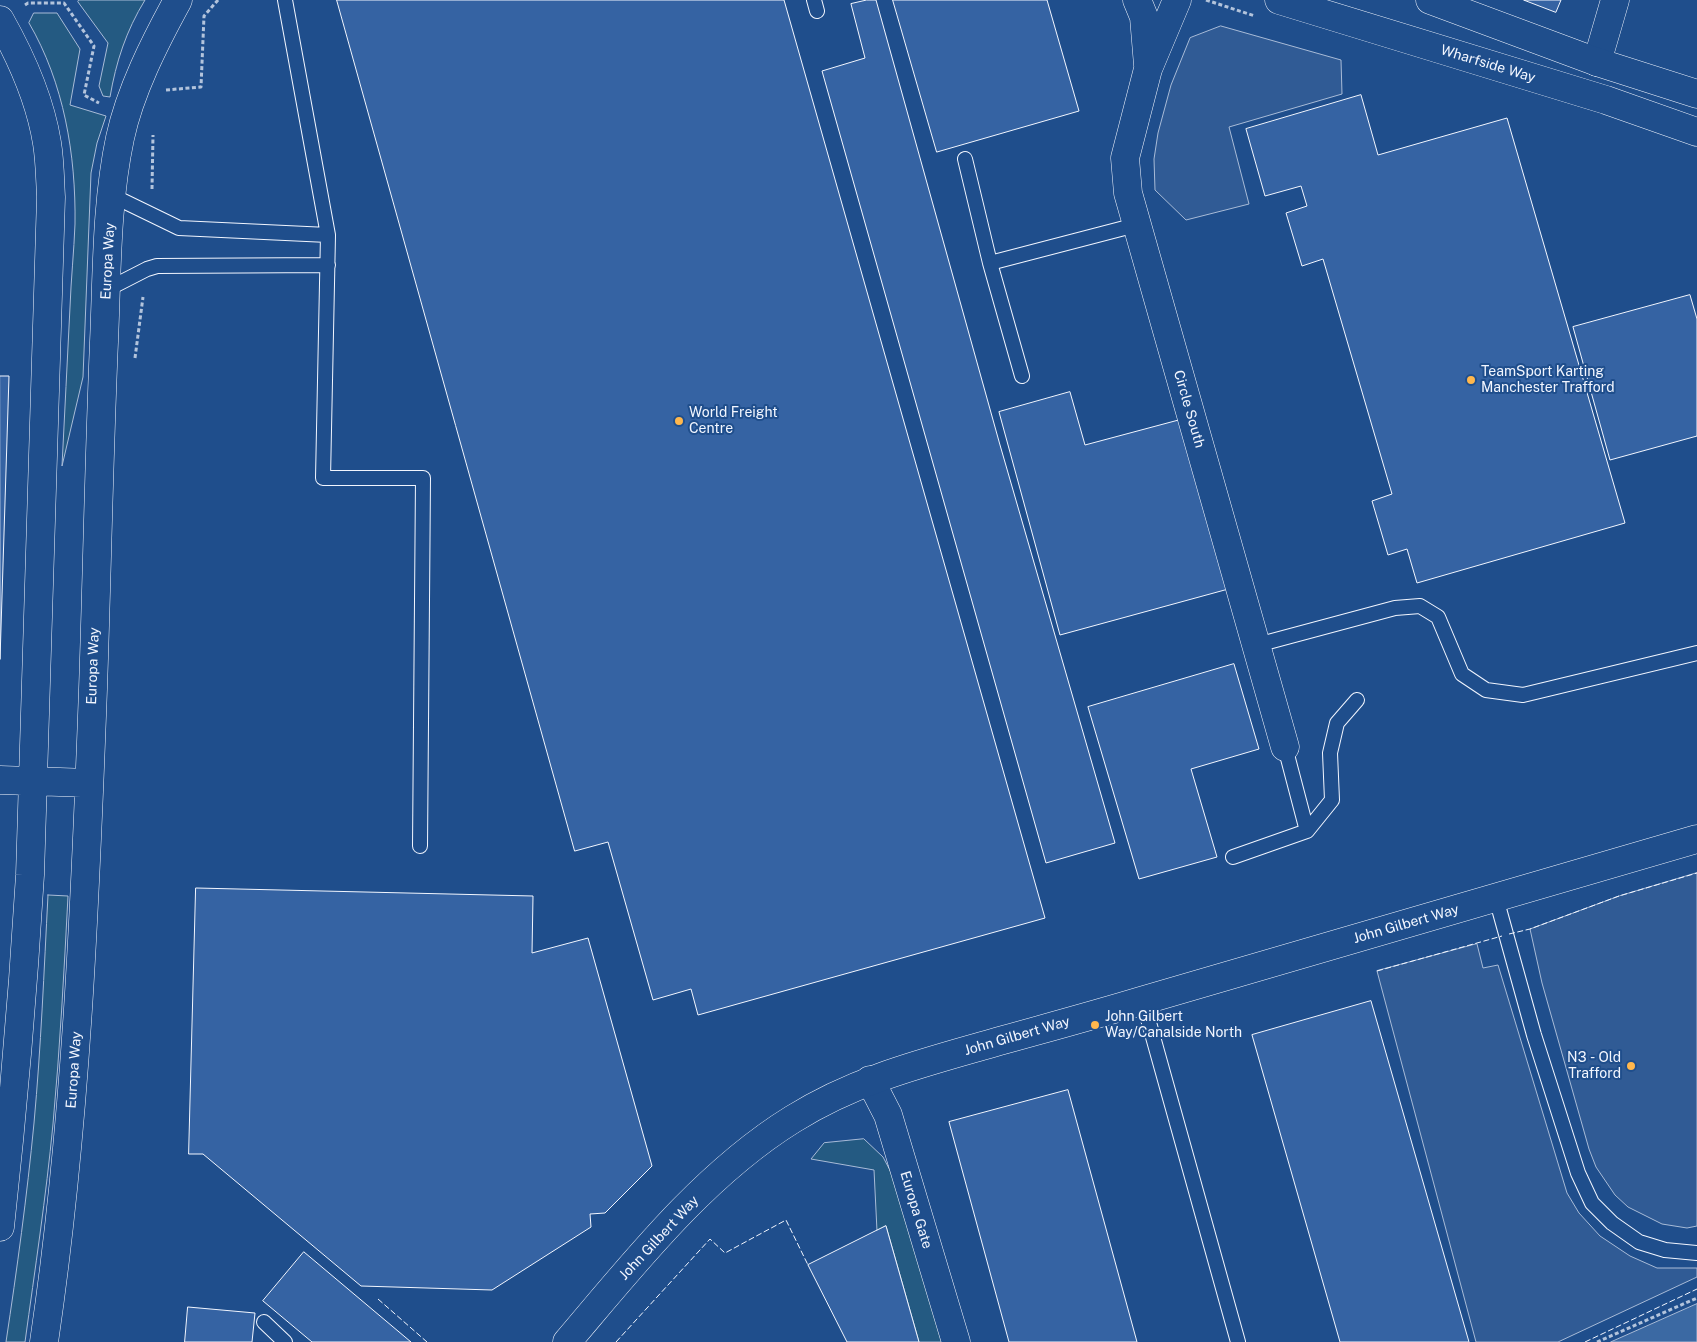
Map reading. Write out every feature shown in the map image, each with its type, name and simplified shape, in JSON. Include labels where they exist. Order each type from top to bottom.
[{"type":"main road","name":"Europa Way","points":[[44,1342],[63,1193],[74,1063],[86,876],[106,290],[111,195],[120,136],[128,112],[149,57],[178,0]]},
{"type":"main road","name":"Circle South","points":[[1137,0],[1144,18],[1148,69]]},
{"type":"main road","name":"Circle South","points":[[1177,0],[1148,69],[1125,158],[1128,193],[1285,747]]},
{"type":"main road","name":"Wharfside Way","points":[[1279,0],[1606,100],[1697,132]]},
{"type":"main road","points":[[1430,0],[1598,62],[1697,94]]},
{"type":"main road","points":[[1598,62],[1615,0]]},
{"type":"main road","points":[[0,1227],[11,1130],[30,875],[51,197],[48,144],[39,103],[17,52],[10,15]]},
{"type":"main road","points":[[0,780],[89,783]]},
{"type":"main road","name":"John Gilbert Way","points":[[568,1342],[671,1222],[709,1186],[749,1150],[791,1120],[827,1099],[870,1080],[913,1065],[1143,1001],[1697,839]]},
{"type":"main road","name":"Europa Gate","points":[[870,1080],[888,1115],[956,1342]]},
{"type":"lane","points":[[285,0],[328,235],[323,478],[423,478],[420,846]]},
{"type":"lane","points":[[966,160],[990,262],[1022,376]]},
{"type":"lane","points":[[111,195],[179,228],[328,235]]},
{"type":"lane","points":[[990,262],[1136,225]]},
{"type":"lane","points":[[106,290],[147,269],[157,266],[328,265]]},
{"type":"lane","points":[[1257,644],[1395,608],[1420,606],[1438,617],[1462,674],[1486,690],[1523,695],[1697,653]]},
{"type":"lane","points":[[1233,857],[1307,832],[1332,800],[1330,753],[1337,723],[1358,700]]},
{"type":"lane","points":[[1285,747],[1307,832]]},
{"type":"lane","points":[[1496,898],[1534,1035],[1578,1172],[1592,1203],[1612,1222],[1639,1242],[1665,1250],[1697,1253]]},
{"type":"lane","points":[[1143,1001],[1238,1342]]},
{"type":"lane","points":[[264,1322],[285,1342]]},
{"type":"path","points":[[164,91],[201,87],[204,16],[218,0]]},
{"type":"path","points":[[10,15],[28,3],[64,3],[94,46],[84,95],[101,104],[128,112]]},
{"type":"path","points":[[152,195],[153,128]]},
{"type":"path","points":[[1597,1342],[1697,1298]]},
{"type":"shaded area","points":[[79,0],[145,0],[132,23],[123,47],[115,71],[110,97],[103,96],[99,86],[108,43],[78,2]]},
{"type":"shaded area","points":[[34,13],[57,13],[80,49],[70,105],[106,116],[97,143],[91,173],[83,377],[62,466],[75,198],[66,120],[51,70],[29,23]]},
{"type":"shaded area","points":[[1221,26],[1341,60],[1342,94],[1229,127],[1249,204],[1186,220],[1155,190],[1154,159],[1158,133],[1171,85],[1190,38]]},
{"type":"shaded area","name":"N3 - Old Trafford","points":[[1697,873],[1697,1226],[1687,1228],[1662,1224],[1628,1207],[1615,1195],[1596,1167],[1589,1149],[1542,983],[1530,929],[1619,896]]},
{"type":"shaded area","points":[[48,895],[68,896],[53,1124],[44,1206],[25,1342],[6,1342],[22,1232],[34,1123]]},
{"type":"shaded area","points":[[1477,944],[1483,968],[1498,965],[1567,1193],[1579,1213],[1600,1236],[1630,1256],[1657,1268],[1697,1268],[1697,1277],[1558,1342],[1476,1342],[1377,971]]},
{"type":"shaded area","points":[[864,1139],[883,1157],[893,1176],[942,1342],[919,1342],[886,1226],[877,1231],[874,1170],[811,1159],[824,1143]]},
{"type":"shaded area","points":[[1697,1304],[1697,1342],[1611,1342]]},
{"type":"building","name":"World Freight Centre","points":[[337,0],[784,0],[1045,918],[698,1015],[691,989],[653,1000],[608,842],[575,851]]},
{"type":"building","points":[[876,0],[1000,445],[1115,843],[1046,863],[822,71],[865,58],[851,4]]},
{"type":"building","points":[[893,0],[1047,0],[1079,111],[937,152]]},
{"type":"building","points":[[1524,0],[1561,0],[1556,12]]},
{"type":"building","name":"TeamSport Karting Manchester Trafford","points":[[1361,95],[1378,155],[1507,118],[1625,523],[1417,583],[1407,549],[1388,555],[1372,501],[1392,494],[1323,259],[1302,266],[1286,213],[1307,206],[1301,186],[1265,196],[1246,129]]},
{"type":"building","points":[[1690,295],[1697,319],[1697,436],[1610,460],[1573,327]]},
{"type":"building","points":[[0,376],[9,376],[0,659]]},
{"type":"building","points":[[1070,392],[1085,445],[1186,418],[1232,588],[1060,635],[999,412]]},
{"type":"building","points":[[1234,664],[1259,749],[1191,769],[1217,857],[1139,879],[1088,707]]},
{"type":"building","points":[[196,888],[533,896],[532,953],[588,938],[652,1166],[605,1213],[590,1214],[591,1227],[492,1290],[361,1286],[203,1154],[189,1154]]},
{"type":"building","points":[[1371,1001],[1469,1342],[1340,1342],[1252,1035]]},
{"type":"building","points":[[1068,1090],[1137,1342],[1009,1342],[949,1122]]},
{"type":"building","points":[[886,1226],[919,1342],[847,1342],[808,1265]]},
{"type":"building","points":[[304,1252],[411,1342],[312,1342],[263,1301]]},
{"type":"building","points":[[188,1307],[255,1313],[252,1342],[185,1342]]},
{"type":"fence","points":[[1509,934],[1530,929],[1619,896],[1697,873]]},
{"type":"fence","points":[[1377,971],[1502,936]]},
{"type":"fence","points":[[616,1342],[710,1239],[725,1253],[786,1220],[808,1265]]},
{"type":"fence","points":[[1585,1342],[1697,1289]]},
{"type":"fence","points":[[378,1299],[427,1342]]},
{"type":"place","name":"TeamSport Karting Manchester Trafford","points":[[1471,380]]},
{"type":"place","name":"World Freight Centre","points":[[679,421]]},
{"type":"place","name":"John Gilbert Way/Canalside North","points":[[1095,1025]]},
{"type":"place","name":"N3 - Old Trafford","points":[[1631,1066]]}]
